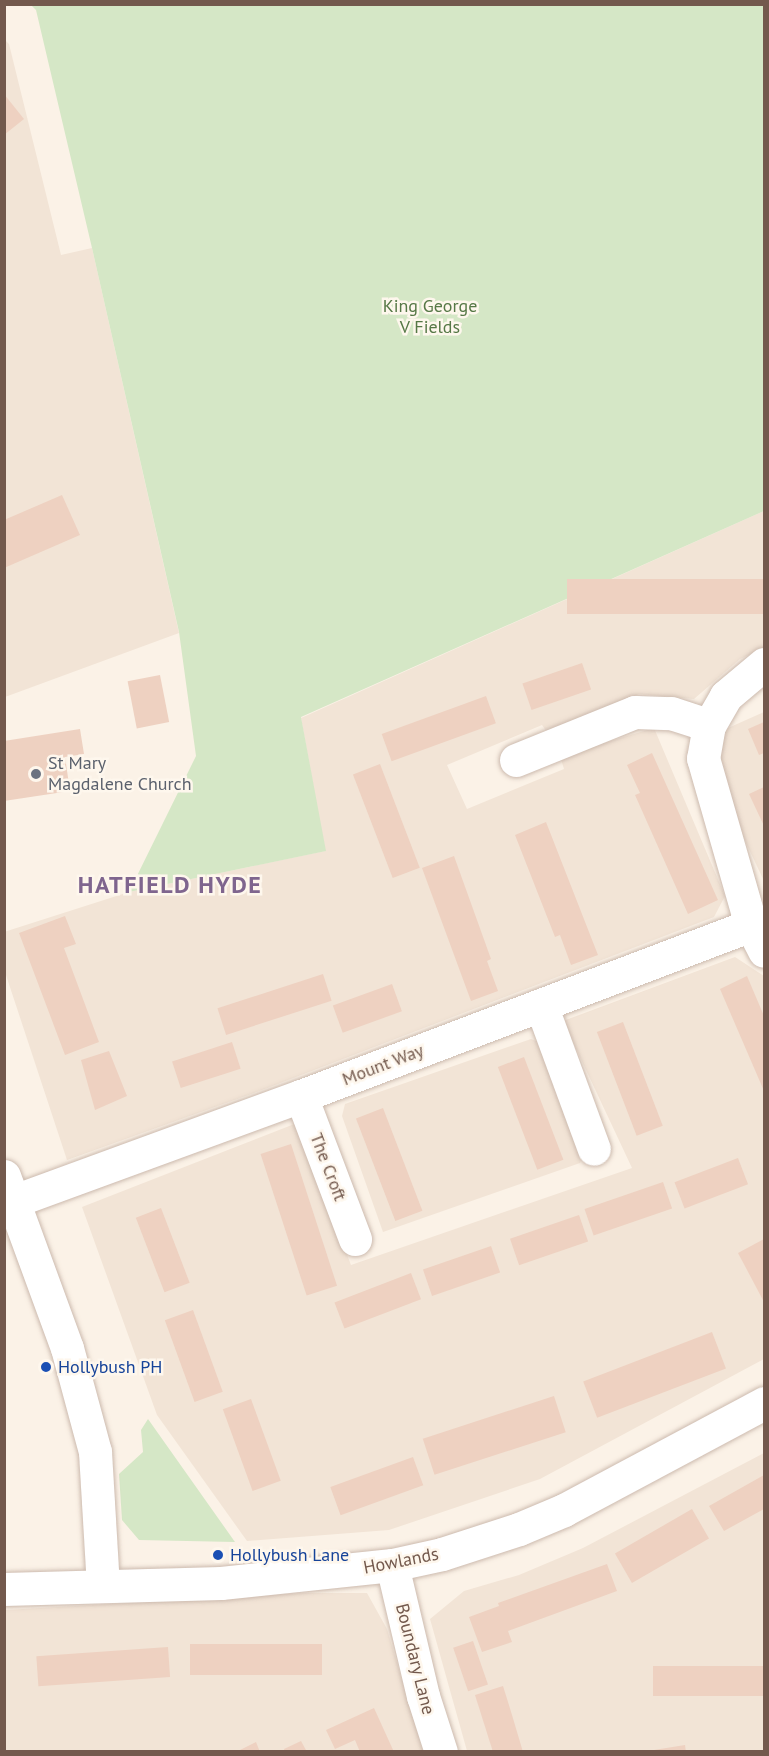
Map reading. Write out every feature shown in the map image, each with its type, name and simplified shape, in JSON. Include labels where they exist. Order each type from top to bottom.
[{"type":"street","name":"Mount Way","points":[[9,1189],[301,1096],[541,1005],[758,938],[703,758],[709,725],[726,696],[765,664]]},
{"type":"street","points":[[516,760],[636,712],[671,713],[709,725]]},
{"type":"street","points":[[541,1005],[594,1149]]},
{"type":"street","name":"The Croft","points":[[301,1096],[355,1239]]},
{"type":"street","points":[[9,1189],[67,1348],[95,1452],[103,1585]]},
{"type":"street","name":"Howlands","points":[[4,1589],[221,1584],[392,1565],[442,1554],[519,1529],[564,1510],[765,1403]]},
{"type":"street","name":"Boundary Lane","points":[[392,1565],[423,1696],[441,1752]]},
{"type":"shaded area","points":[[4,39],[9,44],[61,255],[92,248],[179,633],[5,697]]},
{"type":"shaded area","points":[[764,511],[764,648],[740,659],[694,699],[639,694],[547,732],[542,725],[447,765],[467,809],[564,769],[560,756],[654,728],[725,896],[714,917],[262,1090],[67,1160],[5,972],[4,932],[129,892],[325,851],[301,718]]},
{"type":"shaded area","points":[[764,712],[764,881],[731,811],[714,754],[728,728]]},
{"type":"shaded area","points":[[735,957],[764,976],[764,1359],[540,1479],[389,1530],[247,1541],[157,1415],[82,1207],[297,1123],[351,1265],[632,1168],[563,1021]]},
{"type":"shaded area","points":[[531,1039],[541,1043],[585,1150],[580,1163],[383,1232],[342,1116],[345,1104]]},
{"type":"shaded area","points":[[764,1453],[764,1751],[467,1751],[430,1619],[464,1591],[519,1575],[583,1548]]},
{"type":"shaded area","points":[[304,1593],[367,1593],[387,1629],[423,1751],[5,1752],[5,1610]]},
{"type":"green space","name":"King George V Fields","points":[[31,5],[764,5],[764,511],[301,717],[326,851],[129,892],[196,756],[179,632],[36,10]]},
{"type":"green space","points":[[148,1419],[235,1542],[139,1540],[122,1520],[119,1474],[143,1452],[141,1430]]},
{"type":"building","points":[[4,94],[24,119],[4,135]]},
{"type":"building","points":[[62,495],[80,535],[4,568],[4,520]]},
{"type":"building","points":[[567,579],[764,579],[764,614],[567,614]]},
{"type":"building","points":[[582,663],[591,689],[532,710],[522,684]]},
{"type":"building","points":[[160,675],[169,722],[137,728],[128,681]]},
{"type":"building","points":[[486,696],[496,723],[392,761],[382,734]]},
{"type":"building","points":[[764,722],[764,753],[759,755],[748,729]]},
{"type":"building","name":"St Mary Magdalene Church","points":[[80,729],[84,754],[65,757],[70,791],[4,801],[4,741]]},
{"type":"building","points":[[652,753],[718,900],[688,914],[635,795],[640,793],[627,765]]},
{"type":"building","points":[[380,764],[420,868],[393,878],[353,774]]},
{"type":"building","points":[[764,787],[764,826],[749,794]]},
{"type":"building","points":[[546,822],[598,955],[571,965],[560,935],[555,937],[515,835]]},
{"type":"building","points":[[454,856],[491,959],[487,961],[498,991],[471,1001],[422,868]]},
{"type":"building","points":[[65,916],[76,944],[64,948],[99,1042],[65,1055],[19,933]]},
{"type":"building","points":[[323,974],[332,1001],[226,1035],[217,1008]]},
{"type":"building","points":[[747,976],[764,1016],[764,1091],[720,989]]},
{"type":"building","points":[[392,984],[402,1011],[343,1033],[333,1006]]},
{"type":"building","points":[[623,1022],[663,1126],[637,1136],[597,1032]]},
{"type":"building","points":[[232,1042],[241,1069],[181,1088],[172,1061]]},
{"type":"building","points":[[109,1051],[127,1096],[95,1110],[81,1060]]},
{"type":"building","points":[[524,1057],[563,1160],[537,1170],[498,1067]]},
{"type":"building","points":[[383,1108],[422,1211],[395,1221],[356,1118]]},
{"type":"building","points":[[291,1144],[337,1286],[307,1296],[261,1154]]},
{"type":"building","points":[[738,1158],[748,1184],[685,1209],[675,1182]]},
{"type":"building","points":[[663,1182],[672,1208],[594,1235],[585,1209]]},
{"type":"building","points":[[161,1208],[190,1283],[164,1292],[136,1218]]},
{"type":"building","points":[[579,1215],[588,1241],[519,1265],[510,1239]]},
{"type":"building","points":[[764,1239],[764,1302],[738,1253]]},
{"type":"building","points":[[491,1246],[500,1272],[432,1296],[423,1269]]},
{"type":"building","points":[[411,1273],[421,1299],[344,1329],[334,1302]]},
{"type":"building","points":[[193,1310],[223,1392],[195,1402],[165,1320]]},
{"type":"building","points":[[712,1332],[726,1368],[597,1418],[583,1381]]},
{"type":"building","points":[[554,1396],[566,1432],[434,1475],[423,1439]]},
{"type":"building","points":[[251,1399],[281,1481],[253,1491],[223,1409]]},
{"type":"building","points":[[413,1457],[423,1485],[341,1515],[330,1487]]},
{"type":"building","points":[[764,1475],[764,1509],[724,1531],[709,1506]]},
{"type":"building","points":[[692,1509],[709,1538],[632,1583],[615,1554]]},
{"type":"building","points":[[607,1564],[617,1591],[508,1631],[512,1642],[482,1652],[469,1617],[499,1606],[498,1603]]},
{"type":"building","points":[[473,1641],[488,1684],[468,1691],[453,1648]]},
{"type":"building","points":[[190,1644],[322,1644],[322,1675],[190,1675]]},
{"type":"building","points":[[168,1647],[170,1677],[38,1686],[36,1656]]},
{"type":"building","points":[[653,1666],[764,1666],[764,1696],[653,1696]]},
{"type":"building","points":[[503,1686],[523,1752],[493,1752],[475,1695]]},
{"type":"building","points":[[374,1708],[394,1752],[360,1752],[355,1740],[335,1749],[326,1730]]},
{"type":"building","points":[[301,1741],[307,1752],[285,1752],[284,1749]]},
{"type":"building","points":[[256,1742],[260,1752],[236,1752]]},
{"type":"building","points":[[685,1745],[686,1752],[654,1752],[654,1750]]},
{"type":"place","name":"St Mary Magdalene Church","points":[[36,774]]},
{"type":"place","name":"Hollybush PH","points":[[46,1367]]},
{"type":"place","name":"Hollybush Lane","points":[[218,1555]]},
{"type":"district","name":"HATFIELD HYDE","points":[[170,885]]}]
